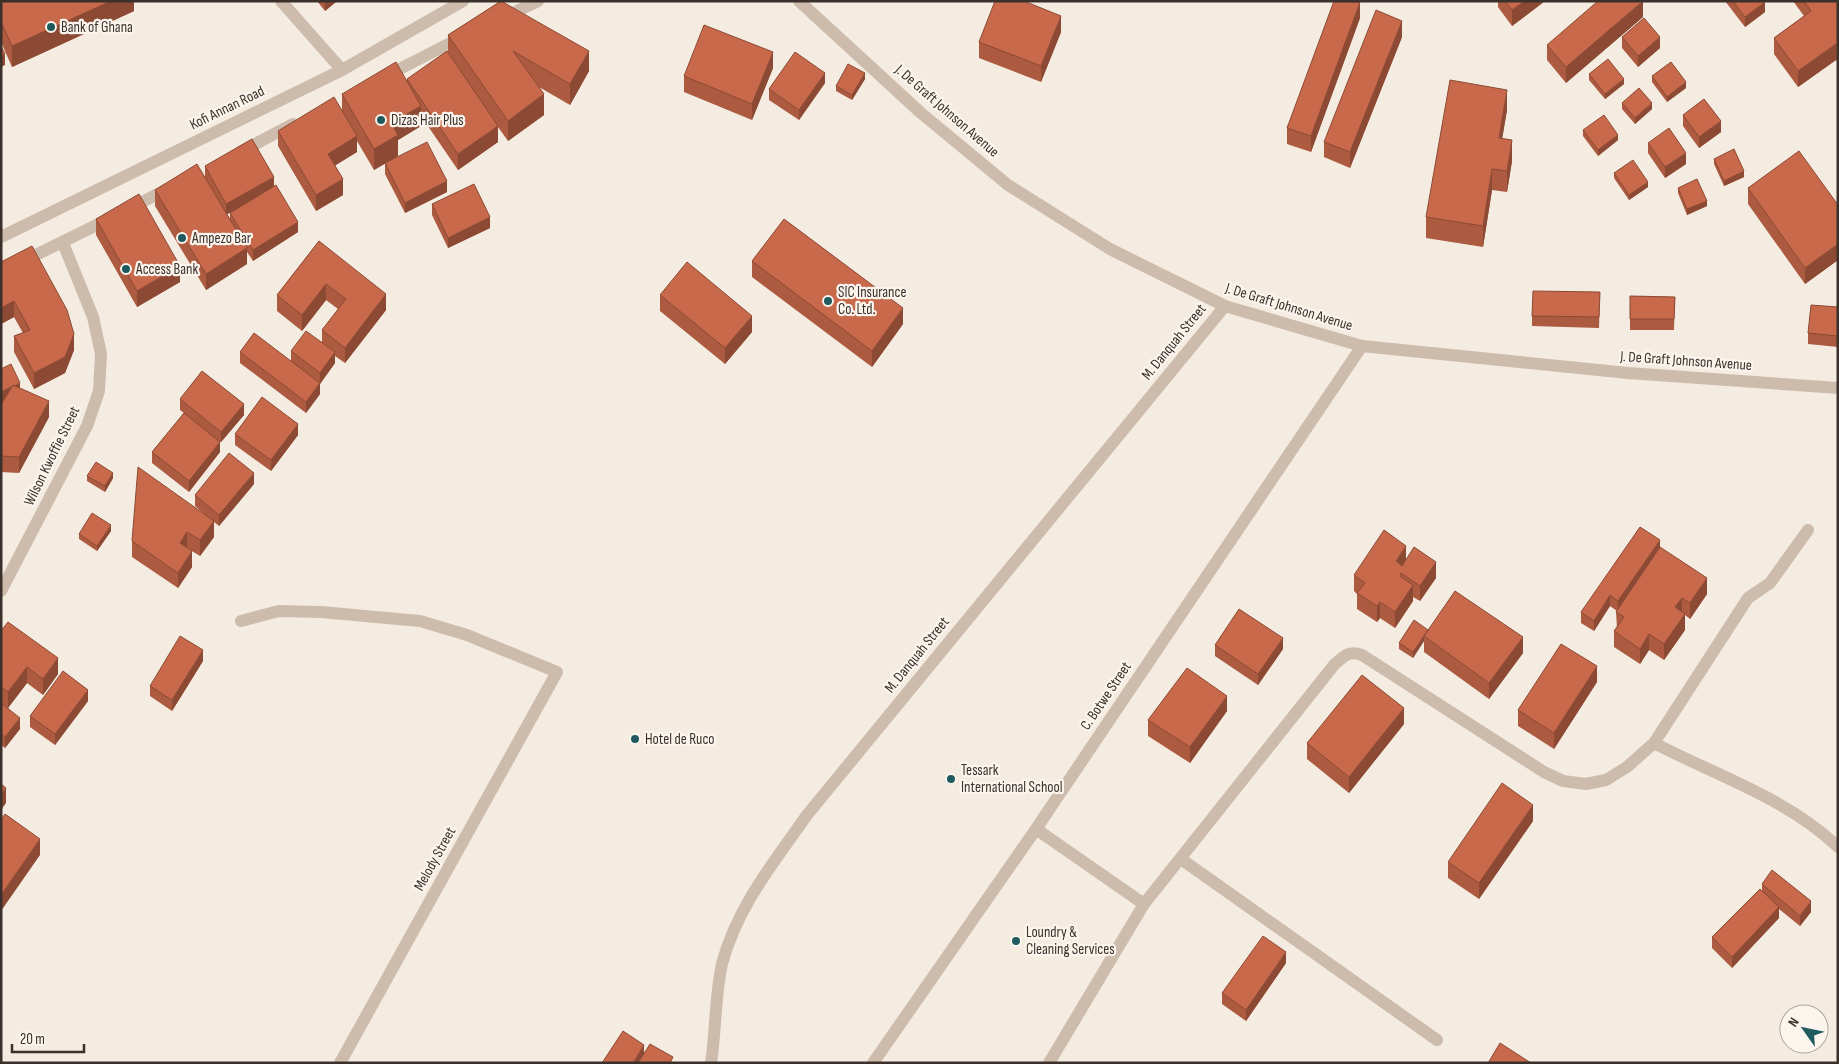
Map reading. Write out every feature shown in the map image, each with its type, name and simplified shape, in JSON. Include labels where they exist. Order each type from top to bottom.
[{"type":"street","points":[[282,1],[342,70]]},
{"type":"street","name":"Kofi Annan Road","points":[[1,237],[342,70],[463,1]]},
{"type":"street","points":[[494,22],[538,1]]},
{"type":"street","name":"J. De Graft Johnson Avenue","points":[[799,1],[921,113],[1008,185],[1110,249],[1226,306],[1362,346],[1628,373],[1838,388]]},
{"type":"street","points":[[371,84],[476,30]]},
{"type":"street","points":[[230,157],[300,120]]},
{"type":"street","points":[[1,272],[63,243],[177,184]]},
{"type":"street","name":"Wilson Kwoffie Street","points":[[1,592],[87,426],[99,391],[101,354],[93,316],[63,243]]},
{"type":"street","name":"M. Danquah Street","points":[[711,1063],[722,965],[736,921],[758,885],[807,814],[1226,306]]},
{"type":"street","name":"C. Botwe Street","points":[[873,1063],[1036,829],[1362,346]]},
{"type":"street","points":[[1050,1063],[1144,904],[1334,665],[1345,654],[1354,652],[1362,655],[1562,782],[1586,784],[1606,780],[1627,767],[1654,743],[1748,598],[1770,582],[1808,530]]},
{"type":"street","name":"Melody Street","points":[[241,621],[279,611],[321,612],[420,620],[467,636],[557,672],[340,1063]]},
{"type":"street","points":[[1654,743],[1698,766],[1748,787],[1826,836],[1838,847]]},
{"type":"street","points":[[1036,829],[1144,904]]},
{"type":"street","points":[[1181,859],[1437,1040]]},
{"type":"building","points":[[1,1],[111,1],[12,46],[1,22]]},
{"type":"building","points":[[501,1],[589,51],[570,84],[513,51],[544,94],[508,121],[448,35]]},
{"type":"building","points":[[995,1],[1024,1],[1061,16],[1041,66],[979,42]]},
{"type":"building","points":[[1334,1],[1360,2],[1311,136],[1287,128]]},
{"type":"building","points":[[1505,1],[1525,1],[1512,10]]},
{"type":"building","points":[[1598,1],[1643,1],[1566,67],[1547,45]]},
{"type":"building","points":[[1733,1],[1765,1],[1765,2],[1745,17]]},
{"type":"building","points":[[1804,1],[1838,1],[1838,47],[1836,44],[1798,71],[1774,38],[1811,11]]},
{"type":"building","points":[[1376,10],[1402,21],[1350,152],[1324,142]]},
{"type":"building","points":[[1644,18],[1660,37],[1638,56],[1622,37]]},
{"type":"building","points":[[704,25],[773,52],[752,104],[684,76]]},
{"type":"building","points":[[1,46],[5,54],[1,56]]},
{"type":"building","points":[[447,51],[498,126],[458,154],[407,79]]},
{"type":"building","points":[[795,52],[825,73],[799,110],[769,89]]},
{"type":"building","points":[[1608,59],[1624,79],[1605,94],[1589,74]]},
{"type":"building","points":[[396,62],[421,106],[391,123],[398,135],[374,149],[342,94]]},
{"type":"building","points":[[1671,62],[1686,82],[1667,97],[1652,76]]},
{"type":"building","points":[[848,64],[865,73],[852,95],[836,86]]},
{"type":"building","points":[[1450,80],[1507,90],[1499,138],[1512,140],[1507,171],[1492,169],[1483,226],[1426,217]]},
{"type":"building","points":[[1639,88],[1652,103],[1635,118],[1622,103]]},
{"type":"building","points":[[334,97],[357,136],[328,154],[343,179],[316,195],[278,131]]},
{"type":"building","points":[[1704,99],[1721,121],[1699,137],[1683,115]]},
{"type":"building","points":[[1604,115],[1618,135],[1598,150],[1583,130]]},
{"type":"building","points":[[1669,128],[1686,153],[1665,167],[1648,143]]},
{"type":"building","points":[[252,139],[274,177],[226,204],[205,166]]},
{"type":"building","points":[[427,142],[447,181],[405,203],[385,163]]},
{"type":"building","points":[[1734,149],[1744,171],[1724,181],[1714,159]]},
{"type":"building","points":[[1799,151],[1838,205],[1838,244],[1805,268],[1748,188]]},
{"type":"building","points":[[1633,160],[1648,182],[1629,195],[1614,173]]},
{"type":"building","points":[[197,164],[247,248],[206,274],[155,190]]},
{"type":"building","points":[[1697,179],[1707,201],[1687,209],[1678,188]]},
{"type":"building","points":[[474,184],[490,217],[448,238],[432,204]]},
{"type":"building","points":[[276,185],[298,222],[253,250],[230,213]]},
{"type":"building","points":[[139,194],[180,266],[137,291],[96,219]]},
{"type":"building","name":"SIC Insurance Co. Ltd.","points":[[784,219],[903,308],[872,351],[752,261]]},
{"type":"building","points":[[319,241],[386,294],[345,348],[322,330],[346,299],[326,284],[302,315],[277,295]]},
{"type":"building","points":[[32,246],[67,310],[74,334],[65,357],[34,373],[14,336],[30,330],[14,301],[1,308],[1,262]]},
{"type":"building","points":[[687,262],[752,316],[725,348],[660,295]]},
{"type":"building","points":[[1533,291],[1600,292],[1599,317],[1532,316]]},
{"type":"building","points":[[1630,296],[1675,297],[1674,319],[1630,319]]},
{"type":"building","points":[[1811,305],[1838,307],[1838,336],[1808,333]]},
{"type":"building","points":[[306,331],[335,352],[320,373],[291,351]]},
{"type":"building","points":[[254,333],[320,383],[306,402],[240,352]]},
{"type":"building","points":[[11,364],[20,383],[1,392],[1,369]]},
{"type":"building","points":[[202,371],[244,404],[221,432],[180,399]]},
{"type":"building","points":[[13,385],[49,401],[19,457],[1,456],[1,405]]},
{"type":"building","points":[[262,397],[298,424],[271,460],[235,434]]},
{"type":"building","points":[[184,413],[220,442],[189,481],[152,452]]},
{"type":"building","points":[[229,453],[254,473],[219,515],[195,495]]},
{"type":"building","points":[[96,462],[113,473],[105,486],[87,476]]},
{"type":"building","points":[[138,467],[214,521],[200,540],[187,532],[180,543],[192,551],[178,573],[132,541]]},
{"type":"building","points":[[92,513],[111,525],[97,546],[79,534]]},
{"type":"building","points":[[1640,527],[1660,540],[1618,601],[1610,595],[1594,621],[1581,612]]},
{"type":"building","points":[[1384,530],[1406,546],[1396,561],[1402,566],[1414,547],[1436,562],[1420,586],[1401,573],[1400,576],[1413,585],[1395,612],[1380,602],[1377,606],[1357,593],[1365,583],[1354,575]]},
{"type":"building","points":[[1660,547],[1707,578],[1690,603],[1682,598],[1675,607],[1685,614],[1664,644],[1649,634],[1640,649],[1614,631],[1624,617],[1616,612]]},
{"type":"building","points":[[1455,591],[1523,637],[1489,683],[1424,636]]},
{"type":"building","points":[[1239,609],[1283,638],[1258,674],[1215,645]]},
{"type":"building","points":[[1414,620],[1428,630],[1413,652],[1399,643]]},
{"type":"building","points":[[8,622],[58,658],[43,679],[27,667],[8,692],[1,687],[1,631]]},
{"type":"building","points":[[180,636],[203,650],[172,700],[150,686]]},
{"type":"building","points":[[1561,644],[1597,666],[1554,733],[1518,710]]},
{"type":"building","points":[[1187,668],[1227,696],[1190,747],[1148,720]]},
{"type":"building","points":[[63,671],[88,690],[55,734],[30,716]]},
{"type":"building","points":[[1362,675],[1404,708],[1349,777],[1307,743]]},
{"type":"building","points":[[1,703],[20,718],[5,737],[1,734]]},
{"type":"building","points":[[1502,783],[1533,805],[1479,883],[1448,862]]},
{"type":"building","points":[[1,784],[6,788],[1,794]]},
{"type":"building","points":[[5,814],[40,839],[1,895],[1,820]]},
{"type":"building","points":[[1772,870],[1811,901],[1800,916],[1762,884]]},
{"type":"building","points":[[1760,889],[1779,907],[1732,957],[1712,937]]},
{"type":"building","points":[[1263,936],[1286,952],[1246,1010],[1222,993]]},
{"type":"building","points":[[623,1031],[644,1045],[633,1063],[602,1063]]},
{"type":"building","points":[[1500,1043],[1531,1063],[1488,1063]]},
{"type":"building","points":[[650,1044],[673,1057],[670,1063],[638,1063]]},
{"type":"place","name":"Bank of Ghana","points":[[51,27]]},
{"type":"place","name":"Dizas Hair Plus","points":[[381,120]]},
{"type":"place","name":"Ampezo Bar","points":[[182,238]]},
{"type":"place","name":"Access Bank","points":[[126,269]]},
{"type":"place","name":"SIC Insurance Co. Ltd.","points":[[828,301]]},
{"type":"place","name":"Hotel de Ruco","points":[[635,739]]},
{"type":"place","name":"Tessark International School","points":[[951,779]]},
{"type":"place","name":"Loundry & Cleaning Services","points":[[1016,941]]}]
